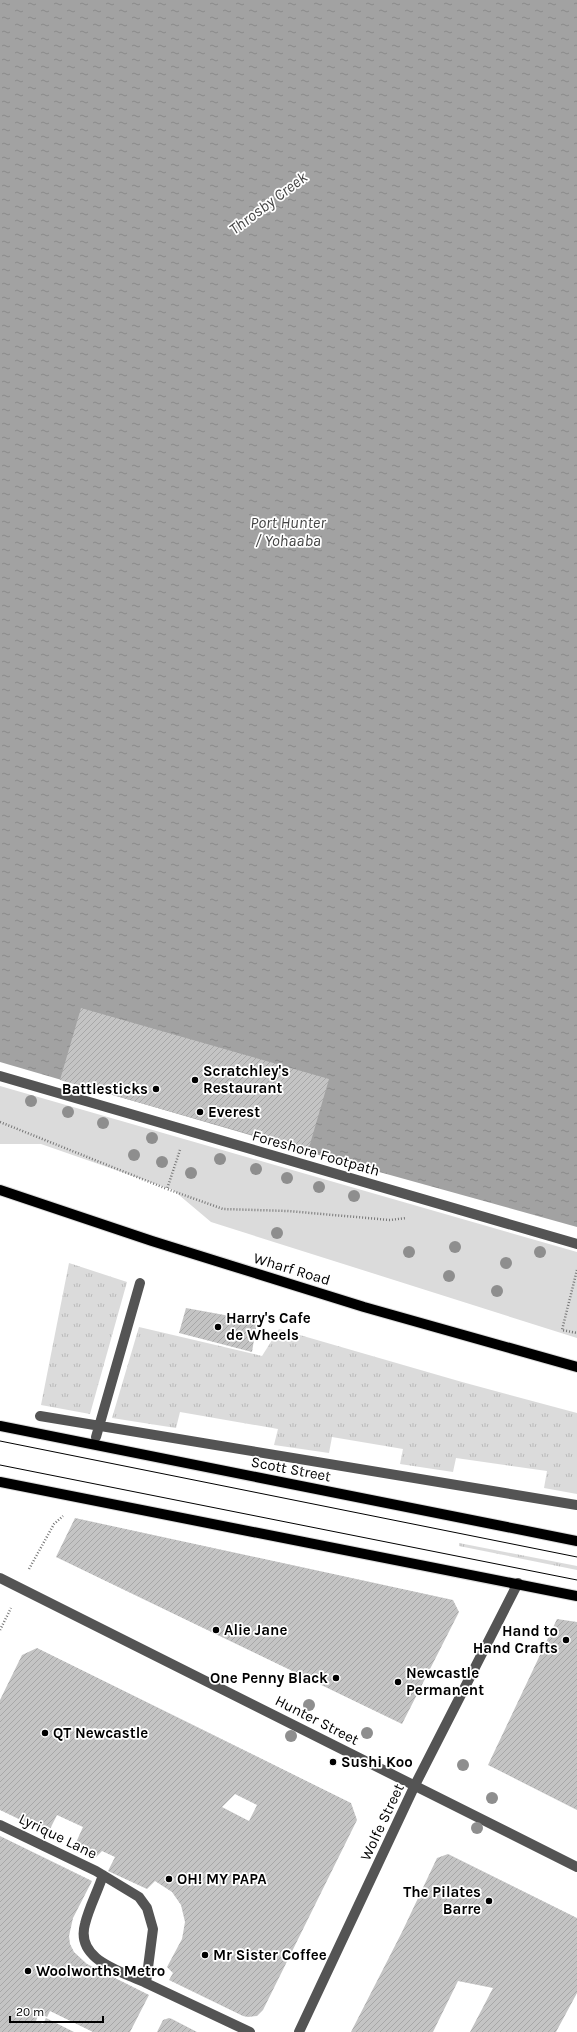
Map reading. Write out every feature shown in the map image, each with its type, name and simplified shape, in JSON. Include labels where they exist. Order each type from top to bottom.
[{"type":"main road","name":"Wharf Road","points":[[0,1190],[152,1241],[364,1307],[577,1367]]},
{"type":"main road","name":"Scott Street","points":[[0,1426],[577,1541]]},
{"type":"main road","points":[[0,1482],[518,1583],[577,1596]]},
{"type":"street","name":"Foreshore Footpath","points":[[0,1076],[577,1244]]},
{"type":"street","points":[[96,1437],[140,1283]]},
{"type":"street","points":[[40,1416],[577,1505]]},
{"type":"street","name":"Hunter Street","points":[[0,1578],[577,1867]]},
{"type":"street","name":"Wolfe Street","points":[[299,2032],[415,1786],[518,1583]]},
{"type":"street","name":"Lyrique Lane","points":[[0,1825],[103,1875],[138,1897],[147,1908],[152,1918],[153,1938],[146,1983]]},
{"type":"street","name":"Lyrique Lane","points":[[103,1875],[85,1923],[83,1934],[86,1946],[92,1955],[101,1962],[250,2032]]},
{"type":"path","points":[[0,1122],[167,1189],[223,1209],[288,1211],[390,1220],[413,1217]]},
{"type":"path","points":[[167,1189],[187,1131]]},
{"type":"path","points":[[577,1270],[562,1330],[577,1333]]},
{"type":"path","points":[[28,1571],[54,1524],[69,1511]]},
{"type":"path","points":[[0,1630],[6,1618]]},
{"type":"green space","points":[[0,1086],[577,1252],[577,1338],[211,1222],[173,1190],[41,1144],[0,1144]]},
{"type":"green space","points":[[69,1263],[127,1282],[90,1414],[41,1405]]},
{"type":"green space","points":[[139,1327],[262,1356],[279,1329],[462,1382],[577,1413],[577,1494],[544,1488],[547,1471],[456,1458],[453,1472],[400,1464],[403,1449],[332,1437],[329,1453],[274,1445],[278,1429],[180,1412],[176,1428],[112,1418]]},
{"type":"green space","points":[[459,1543],[577,1566],[577,1570],[459,1546]]},
{"type":"water","name":"Port Hunter / Yohaaba","points":[[0,0],[577,0],[577,1227],[336,1160],[0,1062]]},
{"type":"building","name":"Scratchley's Restaurant","points":[[81,1008],[329,1079],[308,1151],[60,1080]]},
{"type":"building","name":"Harry's Cafe de Wheels","points":[[186,1308],[257,1321],[252,1352],[179,1333]]},
{"type":"building","points":[[75,1518],[453,1600],[459,1612],[402,1724],[56,1557]]},
{"type":"building","points":[[557,1619],[577,1622],[577,1810],[488,1765]]},
{"type":"building","points":[[37,1648],[351,1803],[357,1820],[263,2010],[257,2016],[243,2016],[169,1980],[173,1973],[167,1967],[182,1939],[185,1922],[181,1905],[172,1892],[155,1881],[147,1889],[108,1871],[115,1857],[102,1851],[96,1857],[74,1847],[83,1827],[57,1815],[48,1833],[0,1810],[0,1700],[22,1655]],"holes":[[[235,1794],[257,1805],[249,1821],[222,1807]]]},
{"type":"building","points":[[0,1836],[92,1881],[73,1918],[69,1936],[70,1944],[74,1952],[87,1964],[149,1995],[130,2032],[93,2032],[50,2011],[47,2017],[39,2013],[36,2021],[43,2024],[46,2018],[74,2032],[0,2032]]},
{"type":"building","points":[[448,1854],[577,1918],[577,1993],[556,2032],[470,2032],[493,1988],[458,1981],[433,2032],[351,2032],[402,1932],[437,1858]]},
{"type":"building","points":[[169,2018],[197,2032],[157,2032],[163,2020]]},
{"type":"tram line","points":[[0,1441],[577,1557]]},
{"type":"tram line","points":[[0,1465],[577,1580]]},
{"type":"place","name":"Scratchley's Restaurant","points":[[195,1080]]},
{"type":"place","name":"Battlesticks","points":[[156,1089]]},
{"type":"place","name":"Everest","points":[[200,1112]]},
{"type":"place","name":"Harry's Cafe de Wheels","points":[[218,1327]]},
{"type":"place","name":"Alie Jane","points":[[216,1630]]},
{"type":"place","name":"Hand to Hand Crafts","points":[[566,1640]]},
{"type":"place","name":"One Penny Black","points":[[336,1678]]},
{"type":"place","name":"Newcastle Permanent","points":[[398,1682]]},
{"type":"place","name":"QT Newcastle","points":[[45,1733]]},
{"type":"place","name":"Sushi Koo","points":[[333,1762]]},
{"type":"place","name":"OH! MY PAPA","points":[[169,1879]]},
{"type":"place","name":"The Pilates Barre","points":[[489,1901]]},
{"type":"place","name":"Mr Sister Coffee","points":[[205,1955]]},
{"type":"place","name":"Woolworths Metro","points":[[28,1971]]},
{"type":"water label","name":"Throsby Creek","points":[[268,203]]}]
